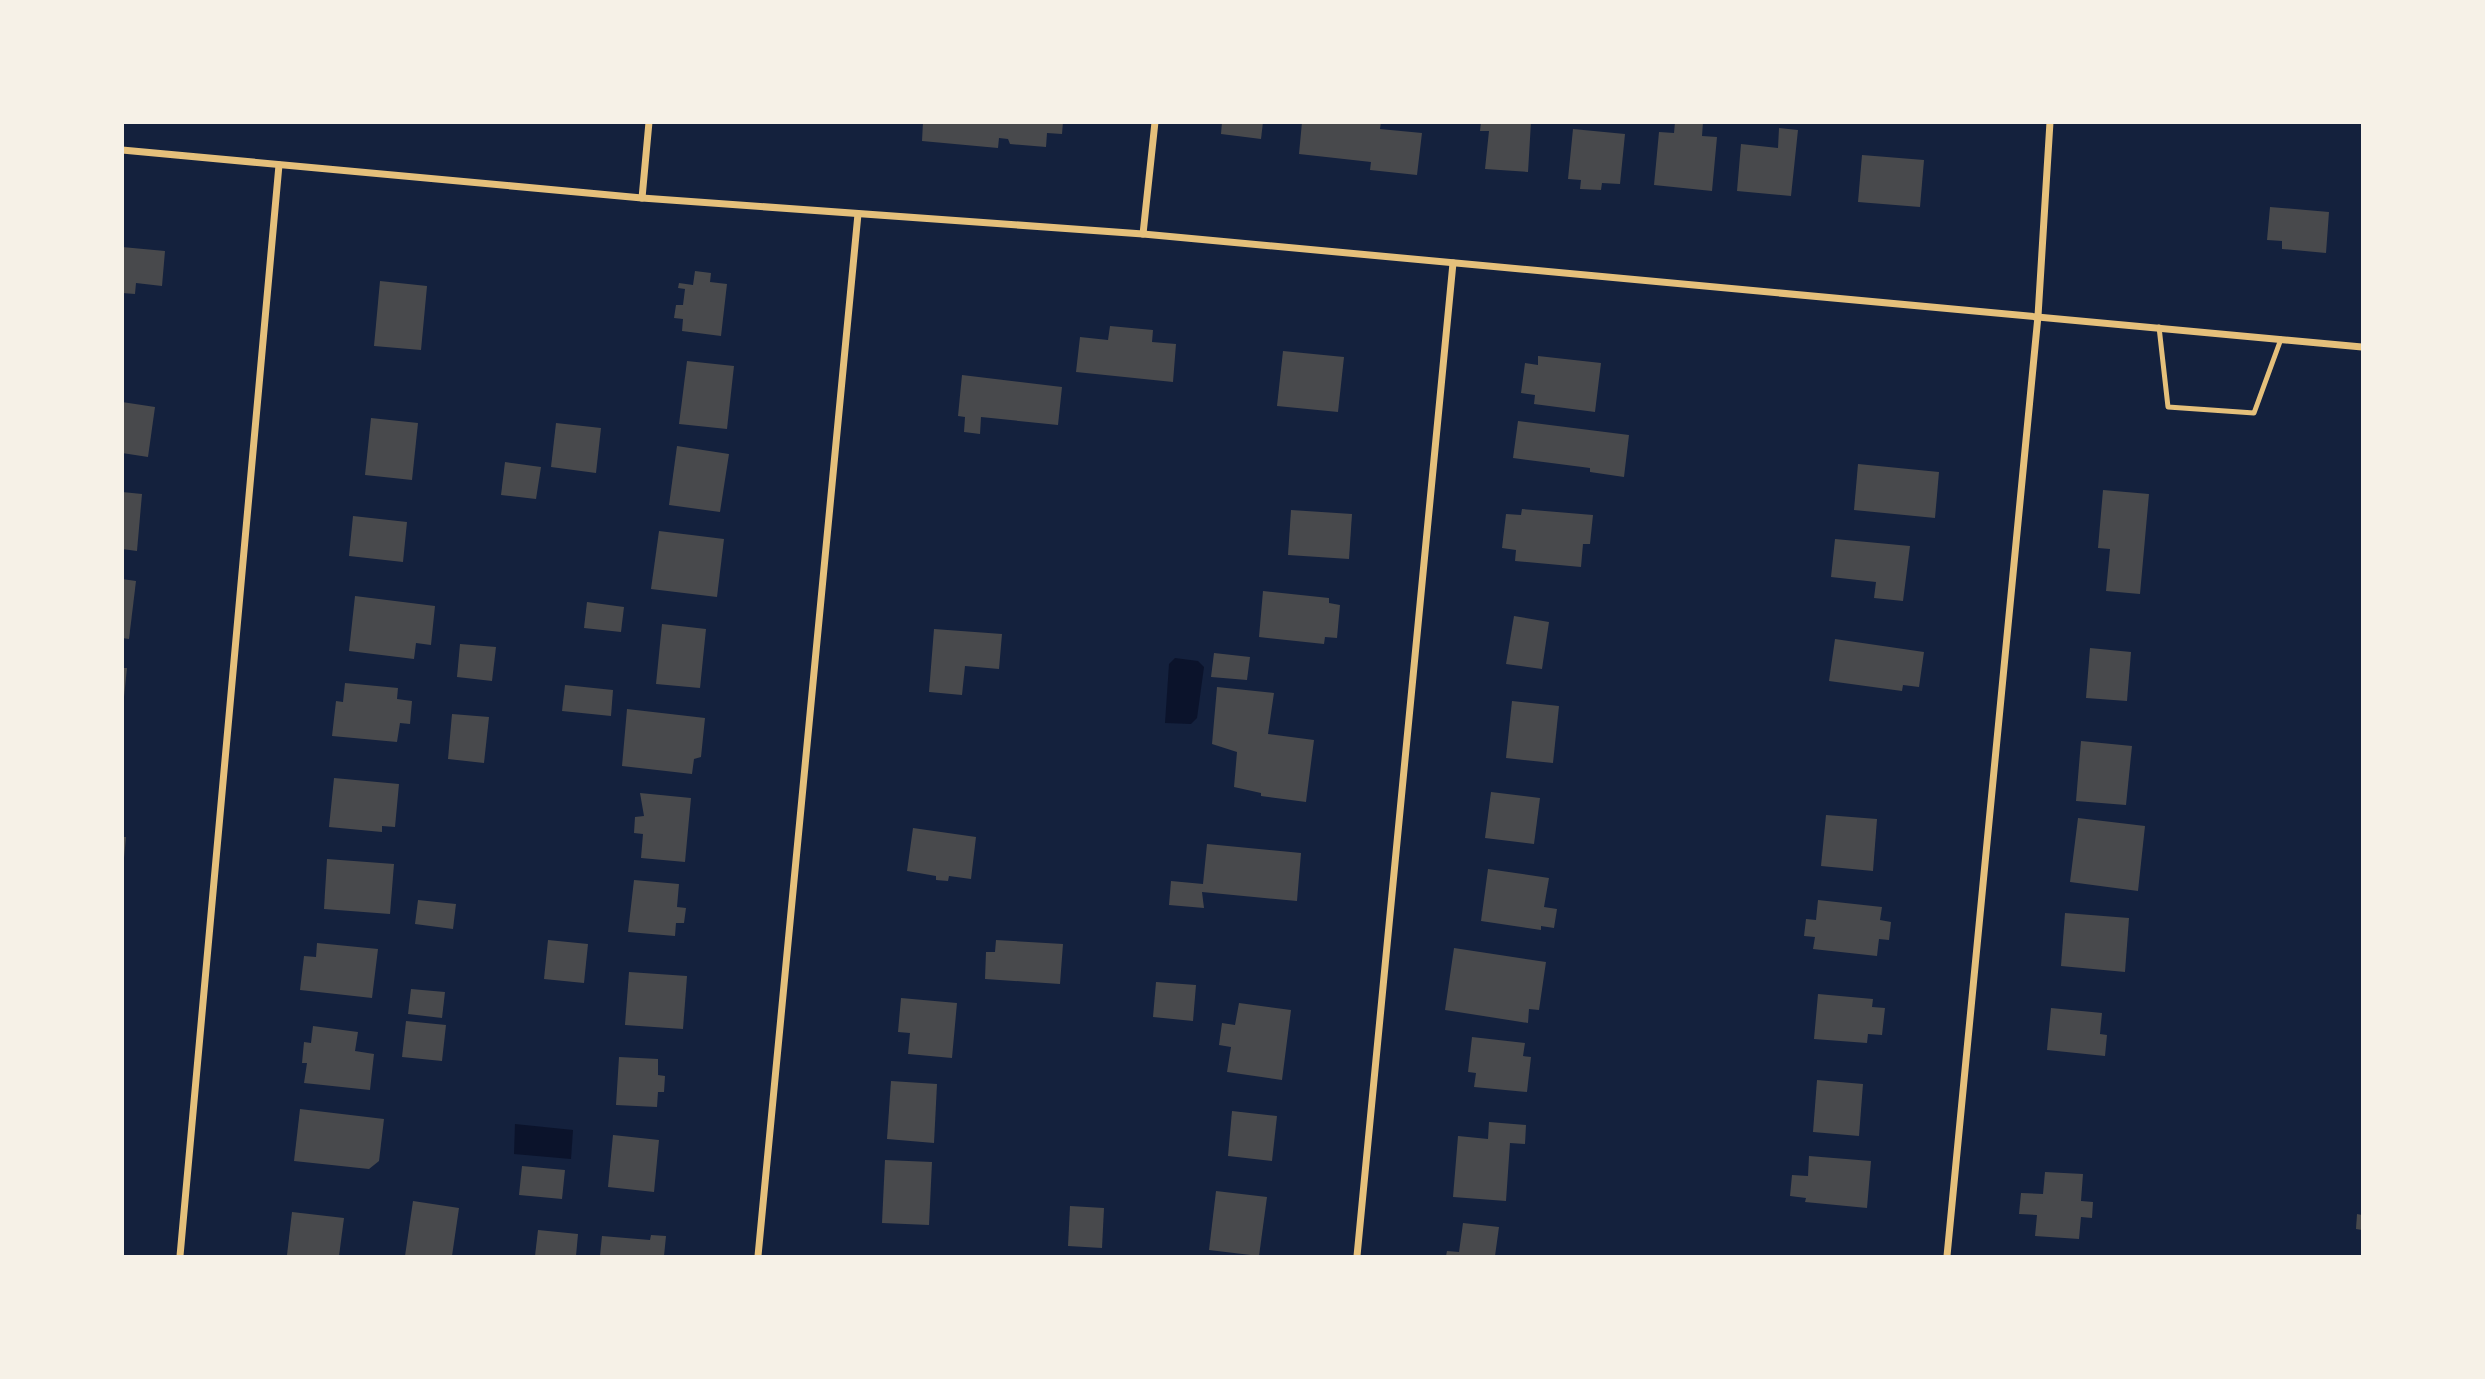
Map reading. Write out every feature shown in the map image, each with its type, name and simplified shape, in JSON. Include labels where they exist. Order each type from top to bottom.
[{"type":"street","points":[[642,198],[649,122]]},
{"type":"street","points":[[1143,234],[1155,122]]},
{"type":"street","points":[[1947,1256],[2038,316],[2050,122]]},
{"type":"street","points":[[122,150],[642,198],[1143,234],[2362,346]]},
{"type":"street","points":[[180,1256],[279,165]]},
{"type":"street","points":[[758,1256],[858,214]]},
{"type":"street","points":[[1357,1256],[1453,263]]},
{"type":"lane","points":[[2159,327],[2168,407],[2254,413],[2281,339]]},
{"type":"water","points":[[1175,658],[1198,661],[1204,667],[1197,718],[1191,724],[1165,723],[1169,664]]},
{"type":"water","points":[[515,1124],[573,1130],[571,1159],[514,1154]]},
{"type":"building","points":[[923,122],[1063,122],[1062,134],[1047,133],[1046,147],[1010,144],[1008,139],[999,138],[998,148],[922,141]]},
{"type":"building","points":[[1222,122],[1263,122],[1261,139],[1221,134]]},
{"type":"building","points":[[1302,122],[1381,122],[1380,129],[1422,133],[1417,175],[1370,170],[1371,162],[1299,154]]},
{"type":"building","points":[[1481,122],[1531,122],[1528,172],[1485,169],[1489,131],[1480,131]]},
{"type":"building","points":[[1675,122],[1703,122],[1702,136],[1717,137],[1712,191],[1654,185],[1659,132],[1674,133]]},
{"type":"building","points":[[1779,128],[1798,130],[1791,196],[1737,191],[1741,144],[1778,148]]},
{"type":"building","points":[[1573,129],[1625,134],[1620,184],[1602,183],[1601,190],[1580,189],[1581,180],[1568,179]]},
{"type":"building","points":[[1862,155],[1924,160],[1920,207],[1858,202]]},
{"type":"building","points":[[2270,207],[2329,212],[2326,253],[2282,249],[2282,241],[2267,240]]},
{"type":"building","points":[[122,247],[165,251],[162,286],[136,283],[135,294],[122,293]]},
{"type":"building","points":[[695,271],[711,273],[710,282],[727,284],[721,336],[682,331],[683,319],[674,318],[676,305],[683,305],[685,289],[678,288],[679,283],[693,285]]},
{"type":"building","points":[[380,281],[427,286],[421,350],[374,346]]},
{"type":"building","points":[[1110,326],[1153,330],[1152,342],[1176,344],[1173,382],[1076,372],[1080,337],[1108,340]]},
{"type":"building","points":[[1283,351],[1344,357],[1338,412],[1277,406]]},
{"type":"building","points":[[1538,356],[1601,363],[1595,412],[1534,404],[1535,395],[1521,393],[1525,363],[1538,365]]},
{"type":"building","points":[[687,361],[734,366],[727,429],[679,424]]},
{"type":"building","points":[[962,375],[1062,387],[1058,425],[981,417],[980,434],[964,432],[965,417],[958,416]]},
{"type":"building","points":[[122,402],[155,407],[148,457],[122,453]]},
{"type":"building","points":[[371,418],[418,423],[412,480],[365,475]]},
{"type":"building","points":[[1518,421],[1629,435],[1624,477],[1590,472],[1590,468],[1513,458]]},
{"type":"building","points":[[556,423],[601,428],[596,473],[551,467]]},
{"type":"building","points":[[677,446],[729,454],[720,512],[669,505]]},
{"type":"building","points":[[505,462],[541,467],[536,499],[501,495]]},
{"type":"building","points":[[1858,464],[1939,472],[1935,518],[1854,510]]},
{"type":"building","points":[[2103,490],[2149,494],[2140,594],[2106,591],[2110,549],[2098,548]]},
{"type":"building","points":[[122,492],[142,494],[137,551],[122,549]]},
{"type":"building","points":[[1522,509],[1593,515],[1590,544],[1583,544],[1581,567],[1515,561],[1516,550],[1502,548],[1506,514],[1521,515]]},
{"type":"building","points":[[1291,510],[1352,514],[1349,559],[1288,555]]},
{"type":"building","points":[[353,516],[407,522],[403,562],[349,556]]},
{"type":"building","points":[[659,531],[724,539],[717,597],[651,589]]},
{"type":"building","points":[[1835,539],[1910,546],[1903,601],[1874,598],[1876,582],[1831,577]]},
{"type":"building","points":[[122,579],[136,581],[129,639],[122,638]]},
{"type":"building","points":[[1263,591],[1329,598],[1329,603],[1340,605],[1337,638],[1325,637],[1324,644],[1259,637]]},
{"type":"building","points":[[355,596],[435,606],[431,645],[416,643],[414,659],[349,651]]},
{"type":"building","points":[[587,602],[624,607],[621,632],[584,628]]},
{"type":"building","points":[[1514,616],[1549,622],[1542,669],[1506,664]]},
{"type":"building","points":[[662,624],[706,629],[700,688],[656,684]]},
{"type":"building","points":[[934,629],[1002,634],[999,669],[965,666],[962,695],[929,692]]},
{"type":"building","points":[[1835,639],[1924,652],[1919,687],[1903,685],[1902,691],[1829,681]]},
{"type":"building","points":[[460,644],[496,647],[492,681],[457,677]]},
{"type":"building","points":[[2090,648],[2131,652],[2127,701],[2086,698]]},
{"type":"building","points":[[1214,653],[1250,657],[1247,680],[1211,677]]},
{"type":"building","points":[[122,668],[127,668],[124,697],[122,697]]},
{"type":"building","points":[[345,683],[398,688],[397,699],[412,701],[410,724],[400,723],[397,742],[332,736],[336,701],[343,702]]},
{"type":"building","points":[[565,685],[613,690],[611,716],[562,711]]},
{"type":"building","points":[[1217,687],[1274,693],[1268,734],[1314,740],[1306,802],[1261,796],[1261,793],[1234,787],[1237,752],[1212,744]]},
{"type":"building","points":[[1512,701],[1559,706],[1553,763],[1506,758]]},
{"type":"building","points":[[627,709],[705,718],[701,757],[694,759],[692,774],[622,766]]},
{"type":"building","points":[[452,714],[489,717],[484,763],[448,759]]},
{"type":"building","points":[[2081,741],[2132,746],[2126,805],[2076,801]]},
{"type":"building","points":[[334,778],[399,784],[395,827],[382,826],[382,832],[329,827]]},
{"type":"building","points":[[1491,792],[1540,798],[1534,844],[1485,838]]},
{"type":"building","points":[[640,793],[691,798],[685,862],[641,858],[643,834],[634,833],[635,817],[644,816]]},
{"type":"building","points":[[1826,815],[1877,819],[1873,871],[1821,866]]},
{"type":"building","points":[[2078,818],[2145,826],[2138,891],[2070,882]]},
{"type":"building","points":[[913,828],[976,837],[971,879],[949,876],[948,881],[936,880],[936,876],[907,871]]},
{"type":"building","points":[[122,837],[126,837],[124,858],[122,858]]},
{"type":"building","points":[[1207,844],[1301,853],[1297,901],[1202,892],[1204,908],[1169,905],[1171,881],[1203,884]]},
{"type":"building","points":[[327,859],[394,864],[390,914],[324,909]]},
{"type":"building","points":[[1488,869],[1549,878],[1544,907],[1557,909],[1554,928],[1541,926],[1541,930],[1481,921]]},
{"type":"building","points":[[634,880],[679,884],[677,907],[686,908],[684,923],[676,923],[675,936],[628,932]]},
{"type":"building","points":[[418,900],[456,904],[453,929],[415,924]]},
{"type":"building","points":[[1818,900],[1882,907],[1880,920],[1891,922],[1889,940],[1879,939],[1877,956],[1813,949],[1815,937],[1804,936],[1806,919],[1816,920]]},
{"type":"building","points":[[2065,913],[2129,918],[2125,972],[2061,966]]},
{"type":"building","points":[[548,940],[588,944],[584,983],[544,979]]},
{"type":"building","points":[[996,940],[1063,944],[1060,984],[985,979],[986,952],[995,952]]},
{"type":"building","points":[[317,943],[378,949],[372,998],[300,990],[304,956],[316,957]]},
{"type":"building","points":[[1454,948],[1546,962],[1539,1010],[1529,1009],[1528,1023],[1445,1010]]},
{"type":"building","points":[[629,972],[687,976],[683,1029],[625,1025]]},
{"type":"building","points":[[1156,982],[1196,985],[1193,1021],[1153,1017]]},
{"type":"building","points":[[411,989],[445,992],[442,1018],[408,1014]]},
{"type":"building","points":[[1818,994],[1873,999],[1872,1007],[1885,1008],[1882,1035],[1868,1034],[1867,1043],[1814,1039]]},
{"type":"building","points":[[901,998],[957,1003],[952,1058],[908,1054],[910,1033],[898,1032]]},
{"type":"building","points":[[1239,1003],[1291,1010],[1282,1080],[1227,1072],[1231,1047],[1219,1045],[1222,1023],[1235,1025]]},
{"type":"building","points":[[2051,1008],[2102,1013],[2100,1034],[2107,1035],[2105,1056],[2047,1050]]},
{"type":"building","points":[[406,1021],[446,1025],[442,1061],[402,1057]]},
{"type":"building","points":[[313,1026],[358,1032],[355,1051],[374,1054],[370,1090],[304,1083],[307,1063],[302,1063],[304,1042],[311,1043]]},
{"type":"building","points":[[1472,1037],[1525,1043],[1523,1056],[1531,1057],[1527,1092],[1474,1087],[1476,1073],[1468,1072]]},
{"type":"building","points":[[619,1057],[658,1059],[658,1075],[665,1076],[664,1092],[658,1092],[657,1107],[616,1105]]},
{"type":"building","points":[[1817,1080],[1863,1084],[1859,1136],[1813,1132]]},
{"type":"building","points":[[891,1081],[937,1084],[934,1143],[887,1139]]},
{"type":"building","points":[[300,1109],[384,1119],[379,1161],[369,1169],[294,1161]]},
{"type":"building","points":[[1232,1111],[1277,1116],[1272,1161],[1228,1156]]},
{"type":"building","points":[[1489,1122],[1526,1125],[1525,1144],[1510,1143],[1506,1201],[1453,1197],[1458,1136],[1488,1139]]},
{"type":"building","points":[[613,1135],[659,1140],[654,1192],[608,1187]]},
{"type":"building","points":[[1809,1156],[1871,1161],[1867,1208],[1805,1202],[1806,1198],[1790,1196],[1792,1175],[1808,1176]]},
{"type":"building","points":[[885,1160],[932,1162],[929,1225],[882,1223]]},
{"type":"building","points":[[522,1166],[565,1170],[562,1199],[519,1195]]},
{"type":"building","points":[[2045,1172],[2083,1174],[2081,1201],[2093,1202],[2092,1218],[2081,1217],[2079,1239],[2035,1236],[2037,1215],[2019,1214],[2021,1193],[2043,1194]]},
{"type":"building","points":[[1216,1191],[1267,1197],[1259,1256],[1209,1250]]},
{"type":"building","points":[[413,1201],[459,1208],[452,1256],[405,1256]]},
{"type":"building","points":[[1070,1206],[1104,1208],[1102,1248],[1068,1246]]},
{"type":"building","points":[[292,1212],[344,1218],[339,1256],[287,1255]]},
{"type":"building","points":[[2357,1214],[2362,1215],[2362,1230],[2356,1229]]},
{"type":"building","points":[[1463,1223],[1499,1227],[1495,1256],[1446,1256],[1447,1251],[1459,1252]]},
{"type":"building","points":[[538,1230],[578,1234],[576,1256],[535,1256]]},
{"type":"building","points":[[651,1235],[666,1236],[664,1256],[600,1256],[602,1236],[650,1240]]}]
